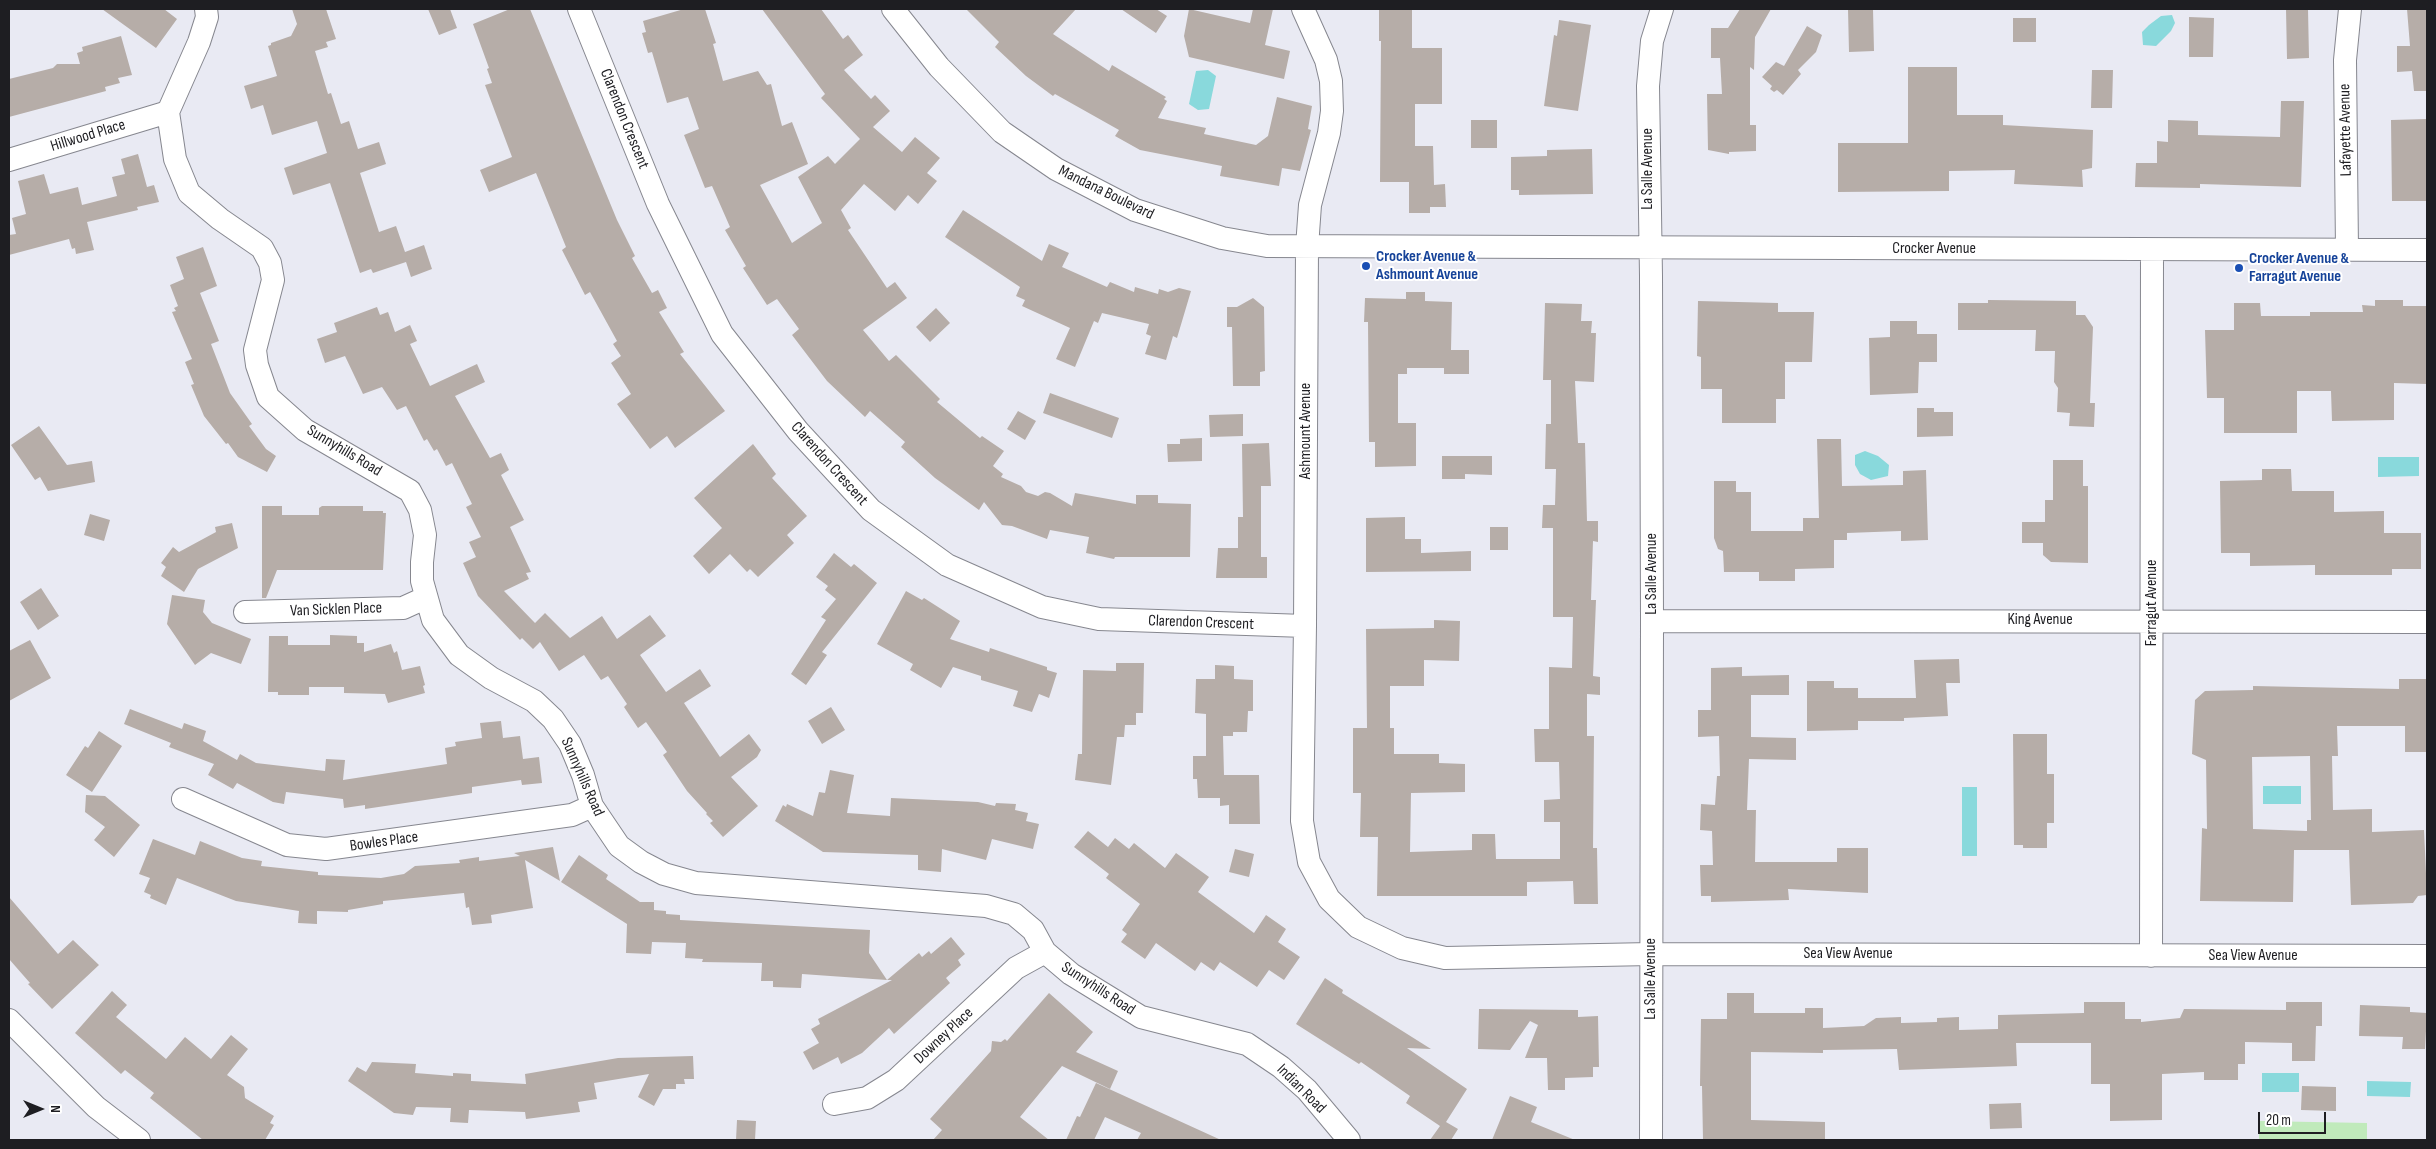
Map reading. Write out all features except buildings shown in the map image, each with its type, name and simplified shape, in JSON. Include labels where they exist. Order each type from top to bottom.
[{"type":"street","points":[[168,112],[199,42],[207,17],[206,9]]},
{"type":"street","name":"Clarendon Crescent","points":[[579,9],[658,204],[722,334],[798,431],[871,510],[947,565],[1042,606],[1099,618],[1305,626]]},
{"type":"street","name":"Mandana Boulevard","points":[[893,9],[939,67],[1002,132],[1056,169],[1135,210],[1222,238],[1267,246],[1307,248],[1442,248]]},
{"type":"street","name":"Ashmount Avenue","points":[[1303,9],[1326,60],[1331,81],[1332,111],[1329,133],[1310,205],[1307,248],[1302,821],[1309,862]]},
{"type":"street","name":"La Salle Avenue","points":[[1651,1140],[1652,621],[1648,86],[1652,41],[1662,9]]},
{"type":"street","name":"Lafayette Avenue","points":[[2347,250],[2346,60],[2350,9]]},
{"type":"street","name":"Hillwood Place","points":[[9,160],[168,112]]},
{"type":"street","name":"Sunnyhills Road","points":[[168,112],[175,159],[189,193],[220,219],[262,248],[270,263],[273,280],[256,350],[257,366],[268,397],[305,430],[410,491],[420,510],[425,535],[422,562],[425,598],[433,620],[458,655],[491,678],[534,701],[553,719],[570,744],[583,775],[592,806],[619,846],[641,862],[664,874],[696,883],[986,906],[1014,914],[1033,930],[1046,952],[1071,974],[1141,1017],[1247,1044]]},
{"type":"street","name":"Crocker Avenue","points":[[1442,248],[2427,250]]},
{"type":"street","name":"Farragut Avenue","points":[[2151,956],[2152,250]]},
{"type":"street","name":"Van Sicklen Place","points":[[245,612],[403,608],[425,598]]},
{"type":"street","name":"King Avenue","points":[[1652,621],[2152,620],[2427,622]]},
{"type":"street","name":"Bowles Place","points":[[183,799],[287,846],[326,849],[572,815],[592,806]]},
{"type":"street","name":"Sea View Avenue","points":[[1309,862],[1329,899],[1358,927],[1402,948],[1445,958],[1651,954],[2427,956]]},
{"type":"street","name":"Downey Place","points":[[834,1104],[867,1098],[896,1080],[1016,968],[1046,952]]},
{"type":"street","points":[[9,1020],[96,1107],[139,1140]]},
{"type":"street","name":"Indian Road","points":[[1247,1044],[1281,1067],[1307,1090],[1349,1140]]},
{"type":"green space","points":[[2259,1121],[2367,1123],[2367,1140],[2259,1140]]},
{"type":"water","points":[[2172,15],[2175,23],[2171,31],[2156,46],[2143,45],[2142,32],[2161,16]]},
{"type":"water","points":[[1208,70],[1216,76],[1209,109],[1198,110],[1189,104],[1196,71]]},
{"type":"water","points":[[1865,451],[1878,456],[1889,465],[1888,476],[1871,480],[1860,474],[1855,465],[1855,455]]},
{"type":"water","points":[[2378,457],[2419,457],[2419,476],[2378,477]]},
{"type":"water","points":[[2263,786],[2301,786],[2301,804],[2263,804]]},
{"type":"water","points":[[1962,787],[1977,787],[1977,856],[1962,856]]},
{"type":"water","points":[[2262,1073],[2299,1073],[2299,1092],[2262,1092]]},
{"type":"water","points":[[2367,1081],[2411,1082],[2410,1097],[2367,1096]]},
{"type":"place","name":"Crocker Avenue & Ashmount Avenue","points":[[1366,266]]},
{"type":"place","name":"Crocker Avenue & Farragut Avenue","points":[[2239,268]]}]
